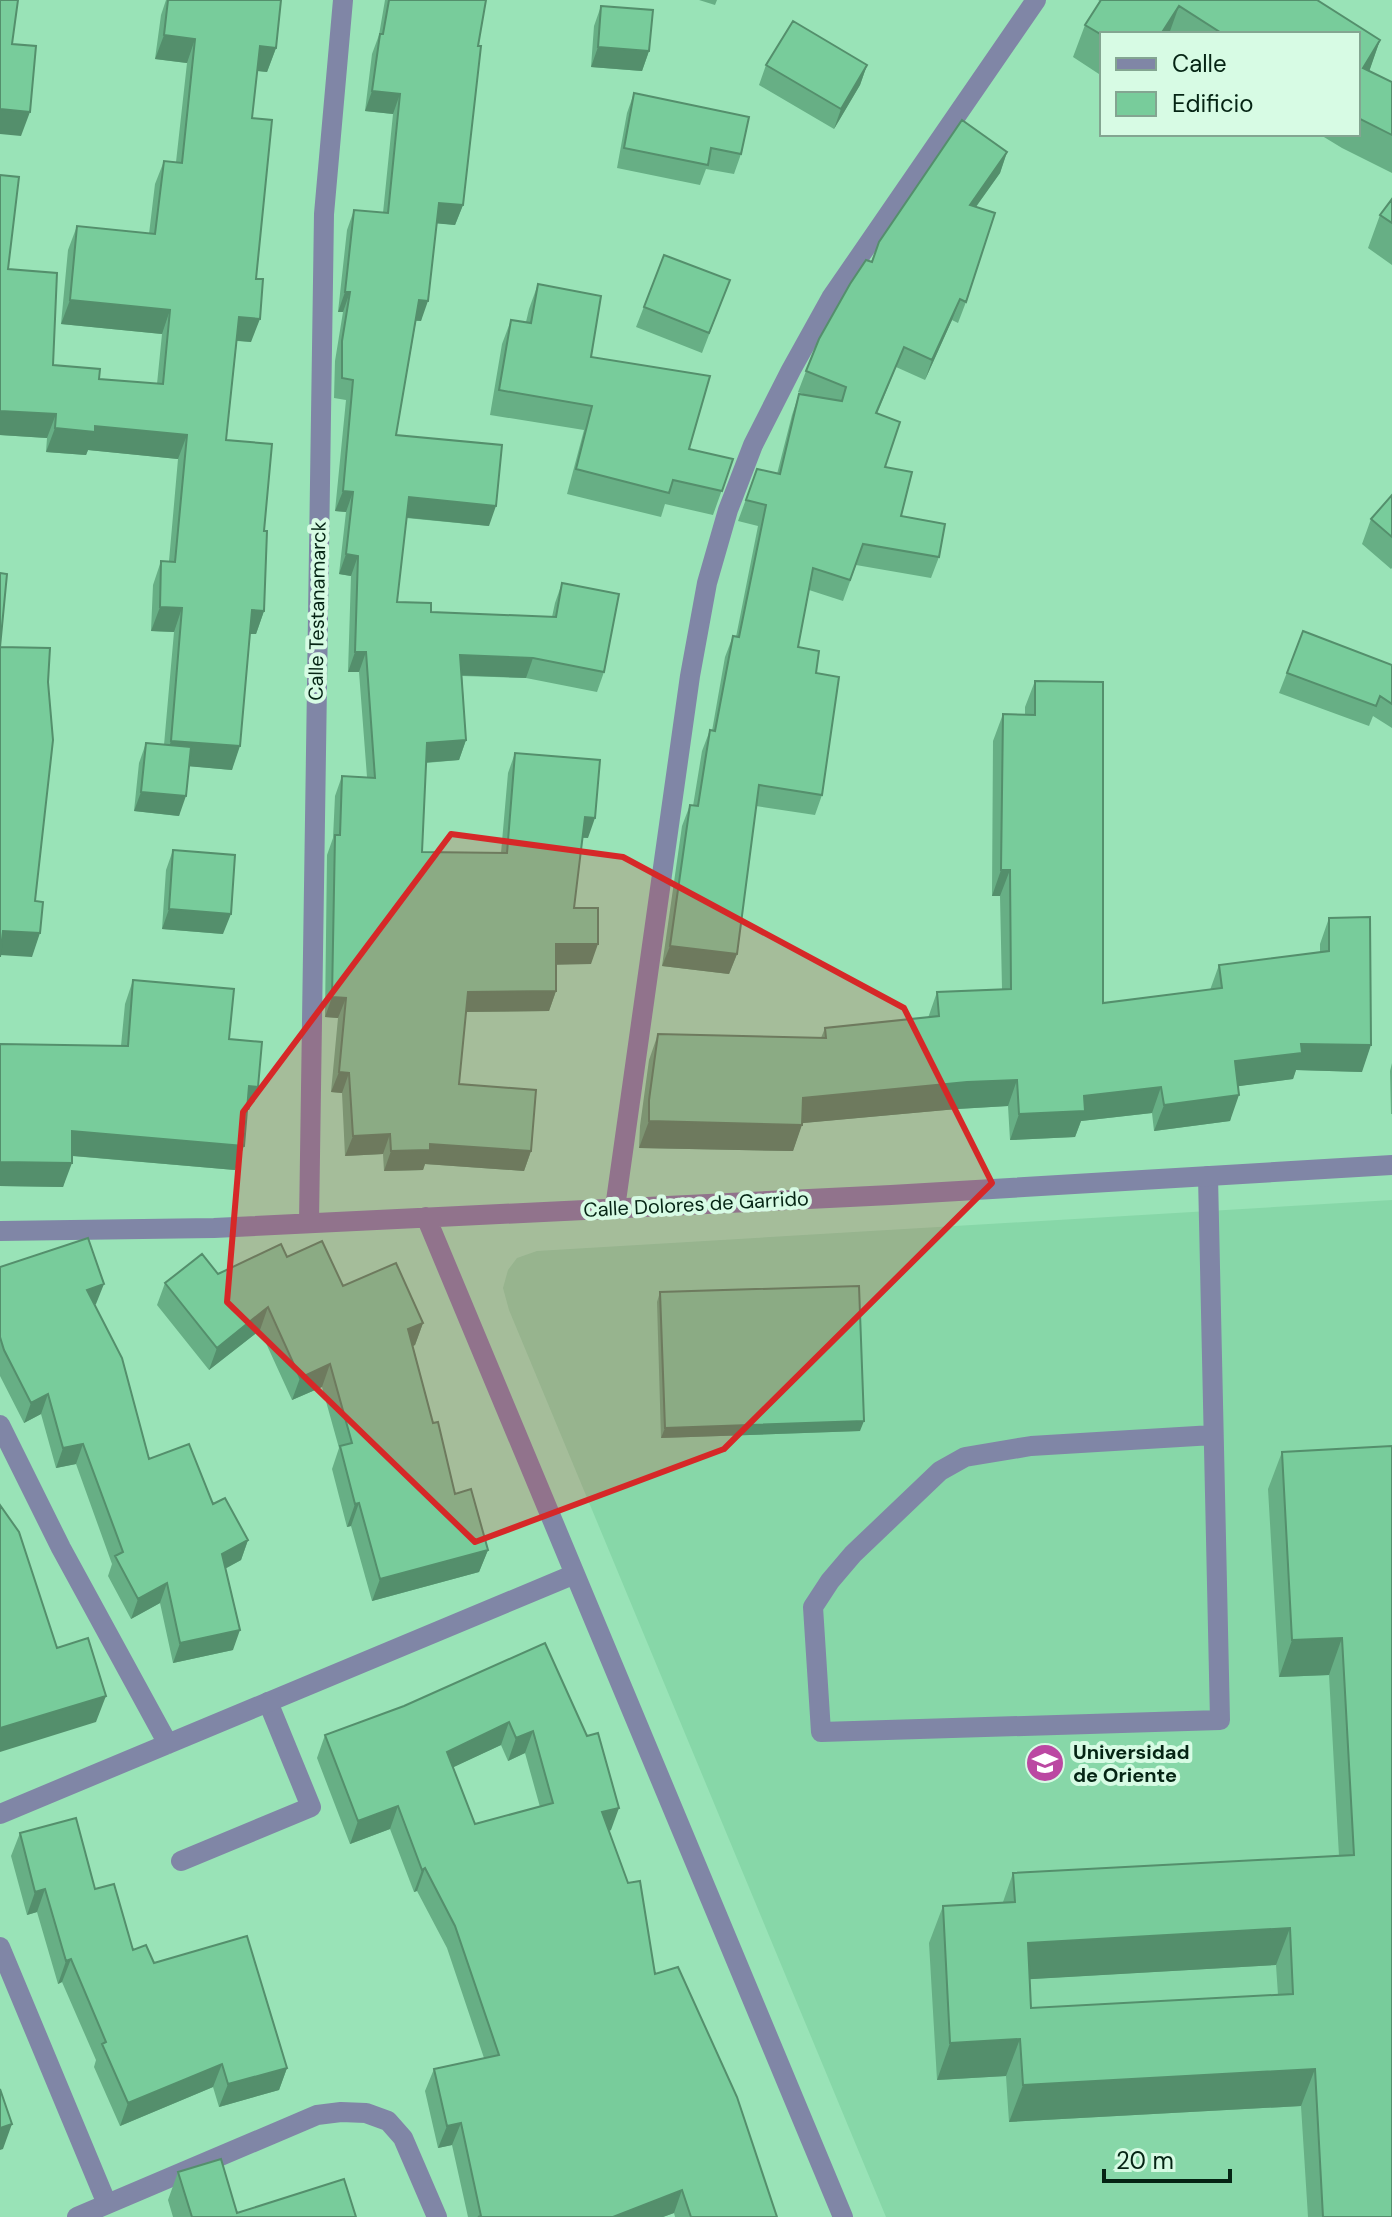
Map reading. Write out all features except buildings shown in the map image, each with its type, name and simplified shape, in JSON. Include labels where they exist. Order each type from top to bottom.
[{"type":"street","name":"Calle Testanamarck","points":[[309,1223],[324,214],[343,0]]},
{"type":"street","points":[[615,1208],[690,676],[707,583],[728,510],[753,445],[831,298],[1036,0]]},
{"type":"street","name":"Calle Dolores de Garrido","points":[[0,1231],[214,1228],[891,1195],[1392,1165]]},
{"type":"street","points":[[1208,1176],[1220,1720],[821,1732],[813,1607],[853,1554],[940,1471],[965,1457],[1031,1446],[1213,1435]]},
{"type":"street","points":[[426,1217],[843,2217]]},
{"type":"street","points":[[0,1425],[61,1548],[168,1744]]},
{"type":"street","points":[[0,1814],[575,1574]]},
{"type":"street","points":[[181,1861],[311,1807],[268,1702]]},
{"type":"street","points":[[0,1947],[107,2204]]},
{"type":"street","points":[[77,2217],[317,2115],[341,2112],[366,2113],[388,2121],[403,2138],[437,2217]]},
{"type":"highlighted area","points":[[451,834],[623,857],[904,1008],[992,1183],[724,1449],[475,1542],[227,1302],[243,1112]]},
{"type":"shaded area","name":"Universidad de Oriente","points":[[1392,1200],[1392,2217],[886,2217],[509,1310],[503,1288],[508,1270],[517,1258],[537,1251]]},
{"type":"place","name":"Universidad de Oriente","points":[[1045,1763]]}]
